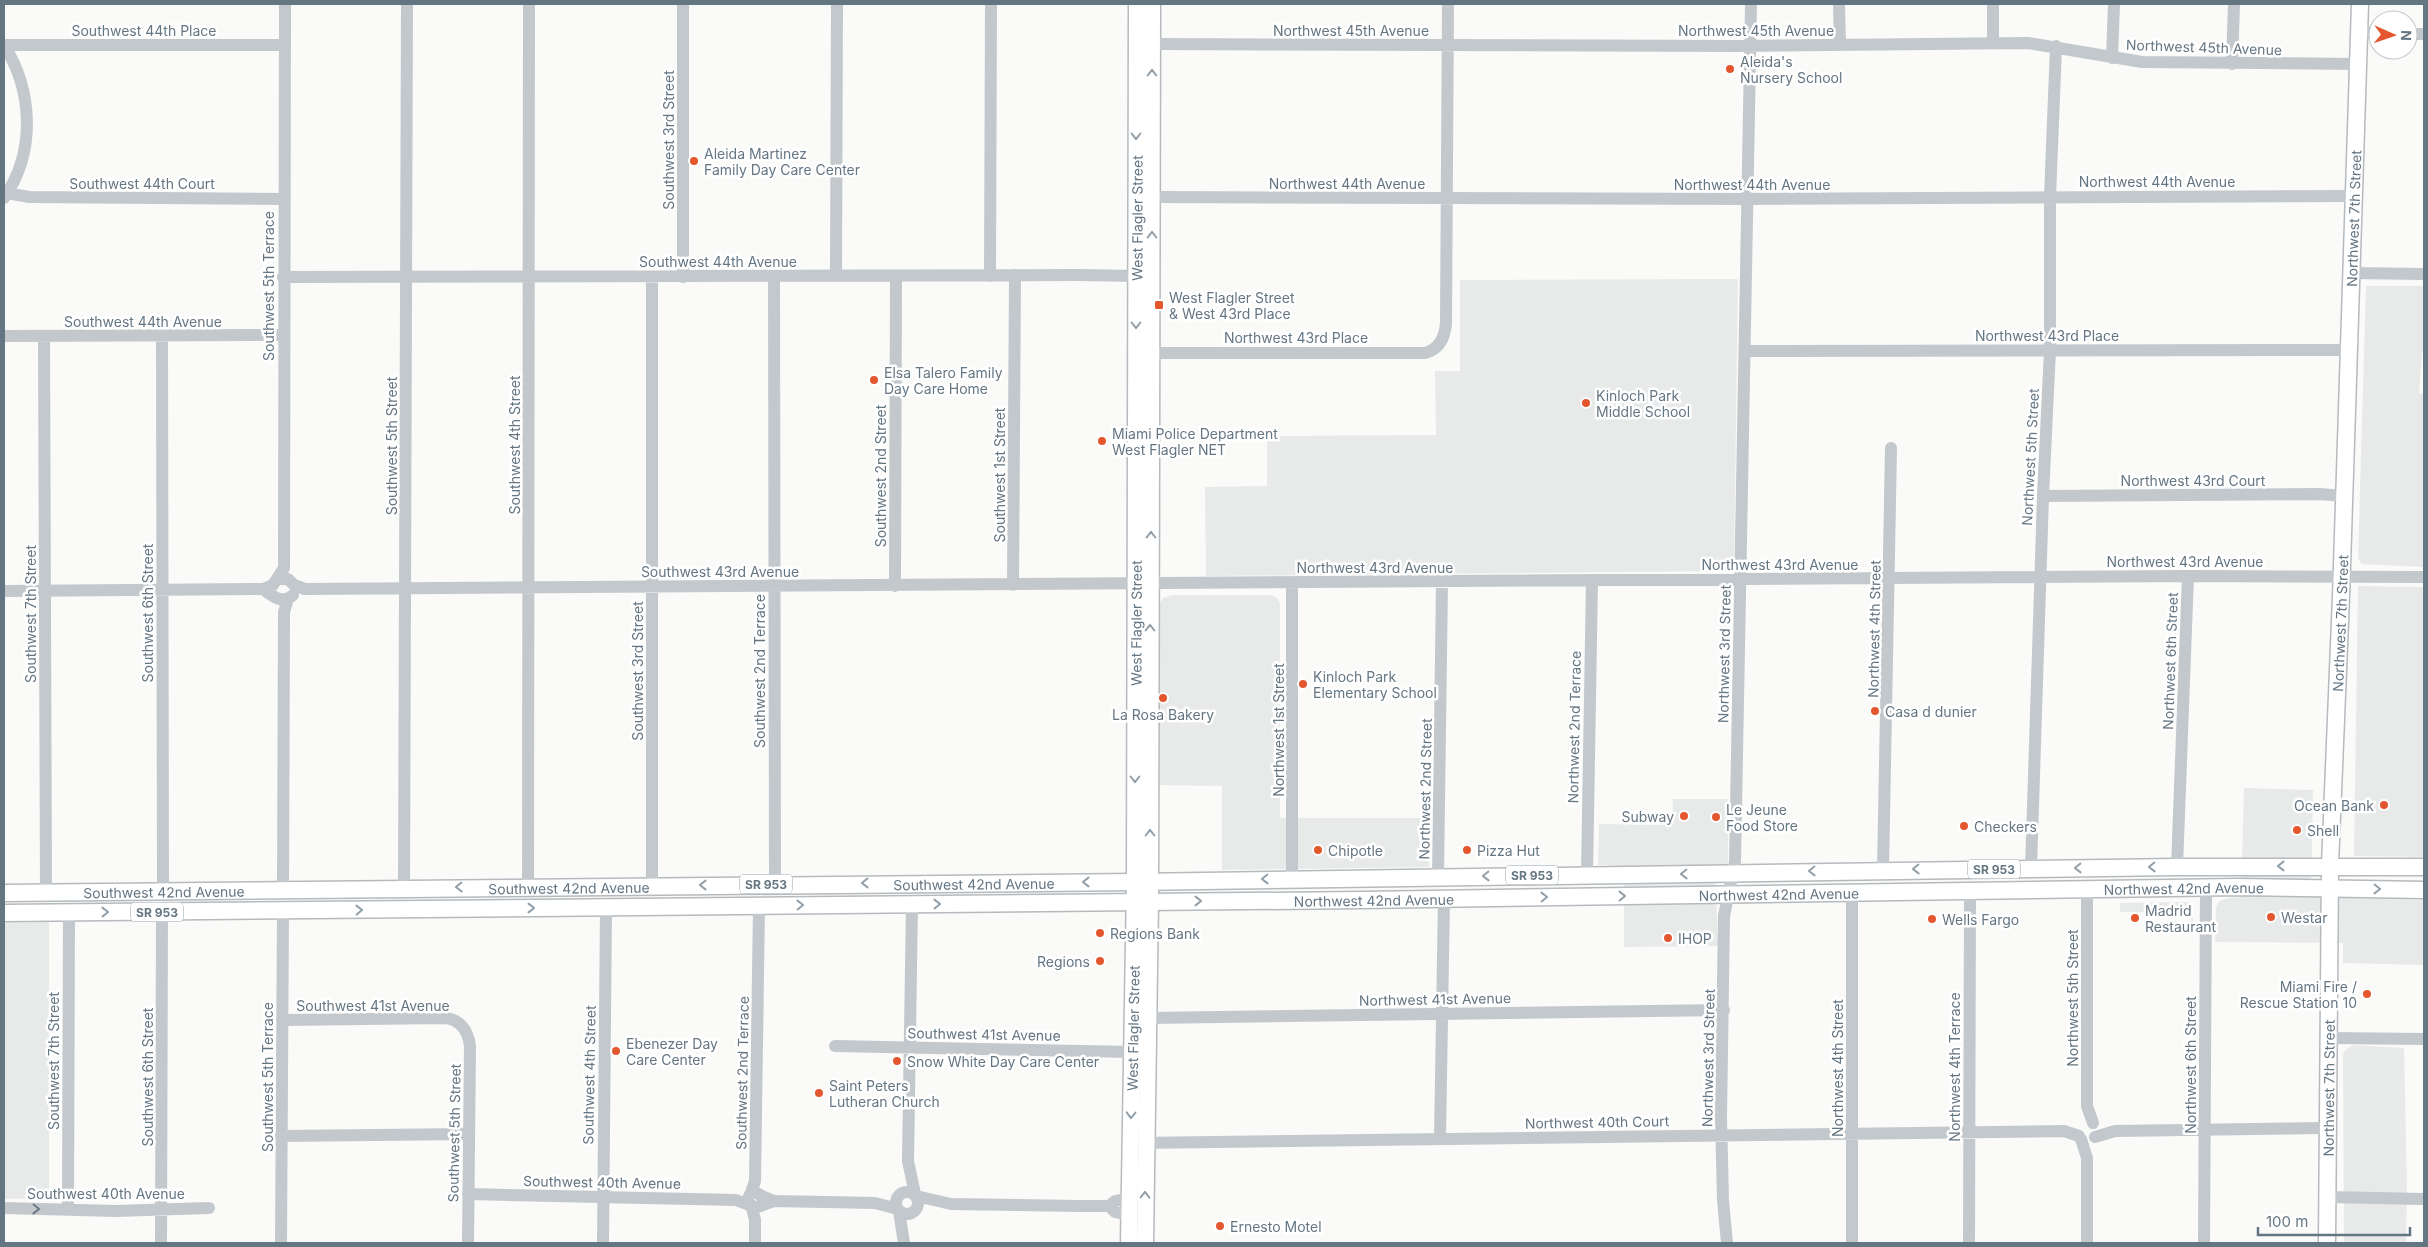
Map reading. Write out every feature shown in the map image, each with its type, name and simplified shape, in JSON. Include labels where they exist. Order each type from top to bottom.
[{"type":"main road","name":"West Flagler Street","points":[[1129,1243],[1129,1198],[1138,1143],[1148,1018],[1142,901],[1143,584],[1136,276],[1137,4]]},
{"type":"main road","name":"West Flagler Street","points":[[1143,584],[1151,353],[1152,4]]},
{"type":"main road","name":"Northwest 7th Street","points":[[2326,1243],[2330,865],[2342,576],[2350,273],[2360,4]]},
{"type":"main road","points":[[1136,173],[1152,197]]},
{"type":"main road","name":"Northwest 42nd Avenue","points":[[1142,882],[1292,878],[2177,866],[2424,866]]},
{"type":"main road","points":[[2088,890],[2101,877],[2127,867]]},
{"type":"main road","points":[[1990,891],[2018,882],[2026,877],[2031,868]]},
{"type":"main road","points":[[1407,899],[1428,890],[1438,876]]},
{"type":"main road","points":[[912,904],[920,892],[949,882]]},
{"type":"main road","name":"Southwest 42nd Avenue","points":[[4,893],[949,882],[1142,882]]},
{"type":"main road","points":[[871,905],[900,894],[912,883]]},
{"type":"main road","points":[[755,906],[775,884]]},
{"type":"main road","points":[[482,908],[492,895],[507,887]]},
{"type":"main road","name":"Northwest 42nd Avenue","points":[[1142,901],[2206,888],[2424,890]]},
{"type":"main road","points":[[283,890],[288,898],[311,910]]},
{"type":"main road","name":"West Flagler Street","points":[[1142,901],[1132,1052],[1145,1243]]},
{"type":"main road","name":"Southwest 42nd Avenue","points":[[4,913],[1142,901]]},
{"type":"street","name":"Southwest 5th Terrace","points":[[283,890],[285,4]]},
{"type":"street","name":"Southwest 5th Street","points":[[404,888],[407,4]]},
{"type":"street","name":"Southwest 4th Street","points":[[528,887],[529,4]]},
{"type":"street","name":"Southwest 3rd Street","points":[[683,4],[683,277]]},
{"type":"street","points":[[836,276],[837,4]]},
{"type":"street","points":[[990,276],[991,4]]},
{"type":"street","points":[[1446,199],[1448,4]]},
{"type":"street","name":"Northwest 3rd Street","points":[[1728,1243],[1723,1200],[1722,1135],[1724,916],[1735,862],[1751,4]]},
{"type":"street","points":[[1839,4],[1840,45]]},
{"type":"street","points":[[1993,4],[1993,44]]},
{"type":"street","points":[[2112,58],[2114,4]]},
{"type":"street","points":[[2232,64],[2234,4]]},
{"type":"street","points":[[2359,32],[2368,32]]},
{"type":"street","name":"Northwest 45th Avenue","points":[[1152,44],[1750,46],[2028,43],[2056,46],[2112,58],[2142,62],[2358,64]]},
{"type":"street","name":"Southwest 44th Place","points":[[4,45],[285,45]]},
{"type":"street","points":[[4,45],[22,81],[27,121],[24,153],[6,195]]},
{"type":"street","name":"Northwest 5th Street","points":[[2031,868],[2040,577],[2050,350],[2050,196],[2056,46]]},
{"type":"street","name":"Southwest 44th Court","points":[[6,195],[29,197],[284,199]]},
{"type":"street","name":"Northwest 44th Avenue","points":[[1152,197],[1748,199],[2050,196],[2353,196]]},
{"type":"street","name":"Northwest 43rd Place","points":[[1151,353],[1426,353],[1439,345],[1444,336],[1446,323],[1446,199]]},
{"type":"street","points":[[2350,273],[2424,274]]},
{"type":"street","name":"Southwest 2nd Terrace","points":[[774,276],[775,884]]},
{"type":"street","name":"Southwest 2nd Street","points":[[895,586],[896,276]]},
{"type":"street","name":"Southwest 1st Street","points":[[1014,585],[1015,276]]},
{"type":"street","name":"Southwest 44th Avenue","points":[[283,277],[1136,276],[1152,284]]},
{"type":"street","name":"Southwest 3rd Street","points":[[652,277],[652,885]]},
{"type":"street","name":"Southwest 6th Street","points":[[162,335],[163,891]]},
{"type":"street","name":"Southwest 44th Avenue","points":[[4,336],[283,335]]},
{"type":"street","name":"Southwest 7th Street","points":[[44,336],[46,892]]},
{"type":"street","name":"Northwest 43rd Place","points":[[1745,351],[2348,350]]},
{"type":"street","name":"Northwest 4th Street","points":[[1883,870],[1891,448]]},
{"type":"street","name":"Northwest 43rd Court","points":[[2043,496],[2320,494],[2344,496]]},
{"type":"street","name":"Northwest 43rd Avenue","points":[[1143,584],[2188,576],[2424,577]]},
{"type":"street","name":"Northwest 6th Street","points":[[2177,866],[2188,576]]},
{"type":"street","name":"Northwest 2nd Terrace","points":[[1587,875],[1592,580]]},
{"type":"street","name":"Northwest 2nd Street","points":[[1438,876],[1442,582]]},
{"type":"street","name":"Northwest 1st Street","points":[[1292,583],[1292,878]]},
{"type":"street","name":"Southwest 43rd Avenue","points":[[4,591],[283,587],[1143,584]]},
{"type":"street","name":"Northwest 6th Street","points":[[2204,1243],[2206,888]]},
{"type":"street","name":"Northwest 5th Street","points":[[2087,1131],[2088,890]]},
{"type":"street","name":"Northwest 4th Terrace","points":[[1969,1243],[1970,891]]},
{"type":"street","name":"Northwest 4th Street","points":[[1852,893],[1852,1243]]},
{"type":"street","points":[[1440,1138],[1444,898]]},
{"type":"street","points":[[908,1243],[915,1211],[919,1203],[915,1195],[908,1161],[912,904]]},
{"type":"street","name":"Southwest 2nd Terrace","points":[[755,906],[755,1243]]},
{"type":"street","name":"Southwest 4th Street","points":[[603,1243],[606,908]]},
{"type":"street","name":"Southwest 5th Terrace","points":[[280,1243],[283,910]]},
{"type":"street","name":"Southwest 6th Street","points":[[162,912],[162,1243]]},
{"type":"street","name":"Southwest 7th Street","points":[[68,1210],[69,913]]},
{"type":"street","name":"Northwest 41st Avenue","points":[[1148,1018],[1724,1010]]},
{"type":"street","name":"Southwest 41st Avenue","points":[[282,1020],[444,1018],[454,1020],[462,1026]]},
{"type":"street","name":"Southwest 5th Street","points":[[462,1026],[469,1038],[470,1046],[468,1243]]},
{"type":"street","points":[[2328,1038],[2424,1039]]},
{"type":"street","name":"Southwest 41st Avenue","points":[[835,1046],[1132,1052]]},
{"type":"street","name":"Northwest 40th Court","points":[[1138,1143],[2328,1128]]},
{"type":"street","points":[[2087,1131],[2087,1243]]},
{"type":"street","points":[[281,1136],[469,1134]]},
{"type":"street","points":[[904,1243],[896,1202],[900,1194],[908,1161]]},
{"type":"street","name":"Southwest 40th Avenue","points":[[875,1203],[908,1191],[915,1195],[951,1204]]},
{"type":"street","name":"Southwest 40th Avenue","points":[[468,1194],[875,1203],[907,1214],[951,1204],[1109,1206],[1114,1202],[1129,1198]]},
{"type":"street","points":[[2327,1198],[2424,1199]]},
{"type":"street","name":"Southwest 40th Avenue","points":[[1109,1206],[1115,1212],[1129,1215]]},
{"type":"street","name":"Southwest 40th Avenue","points":[[4,1208],[121,1211],[162,1208],[209,1208]]},
{"type":"shaded area","name":"Kinloch Park Middle School","points":[[1738,279],[1734,562],[1731,568],[1725,571],[1206,576],[1205,487],[1267,486],[1267,436],[1436,435],[1435,371],[1460,371],[1460,280]]},
{"type":"shaded area","points":[[2366,286],[2424,286],[2424,351],[2422,352],[2419,393],[2424,394],[2424,567],[2362,564],[2358,558]]},
{"type":"shaded area","points":[[2358,586],[2424,587],[2424,857],[2354,856]]},
{"type":"shaded area","points":[[1173,595],[1272,595],[1277,598],[1280,604],[1280,818],[1429,818],[1429,867],[1222,870],[1222,786],[1159,785],[1159,605],[1163,598]]},
{"type":"shaded area","points":[[2244,788],[2313,790],[2311,897],[2424,900],[2424,965],[2343,963],[2343,943],[2215,942],[2216,908],[2219,901],[2241,897]]},
{"type":"shaded area","points":[[1673,799],[1728,799],[1728,865],[1715,865],[1718,946],[1624,947],[1624,866],[1598,865],[1599,824],[1672,825]]},
{"type":"shaded area","points":[[2190,902],[2193,906],[2193,924],[2191,924],[2191,912],[2120,912],[2120,903]]},
{"type":"shaded area","points":[[49,922],[49,1198],[4,1199],[4,923]]},
{"type":"shaded area","points":[[2353,1045],[2404,1048],[2407,1189],[2406,1243],[2344,1243],[2343,1054]]},
{"type":"place","name":"Aleida's Nursery School","points":[[1730,69]]},
{"type":"place","name":"Aleida Martinez Family Day Care Center","points":[[694,161]]},
{"type":"place","name":"West Flagler Street & West 43rd Place","points":[[1159,305]]},
{"type":"place","name":"Elsa Talero Family Day Care Home","points":[[874,380]]},
{"type":"place","name":"Kinloch Park Middle School","points":[[1586,403]]},
{"type":"place","name":"Miami Police Department West Flagler NET","points":[[1102,441]]},
{"type":"place","name":"Kinloch Park Elementary School","points":[[1303,684]]},
{"type":"place","name":"La Rosa Bakery","points":[[1163,698]]},
{"type":"place","name":"Casa d dunier","points":[[1875,711]]},
{"type":"place","name":"Ocean Bank","points":[[2384,805]]},
{"type":"place","name":"Subway","points":[[1684,816]]},
{"type":"place","name":"Le Jeune Food Store","points":[[1716,817]]},
{"type":"place","name":"Checkers","points":[[1964,826]]},
{"type":"place","name":"Shell","points":[[2297,830]]},
{"type":"place","name":"Chipotle","points":[[1318,850]]},
{"type":"place","name":"Pizza Hut","points":[[1467,850]]},
{"type":"place","name":"Westar","points":[[2271,917]]},
{"type":"place","name":"Madrid Restaurant","points":[[2135,918]]},
{"type":"place","name":"Wells Fargo","points":[[1932,919]]},
{"type":"place","name":"Regions Bank","points":[[1100,933]]},
{"type":"place","name":"IHOP","points":[[1668,938]]},
{"type":"place","name":"Regions","points":[[1100,961]]},
{"type":"place","name":"Miami Fire / Rescue Station 10","points":[[2367,994]]},
{"type":"place","name":"Ebenezer Day Care Center","points":[[616,1051]]},
{"type":"place","name":"Snow White Day Care Center","points":[[897,1061]]},
{"type":"place","name":"Saint Peters Lutheran Church","points":[[819,1093]]},
{"type":"place","name":"Ernesto Motel","points":[[1220,1226]]}]
